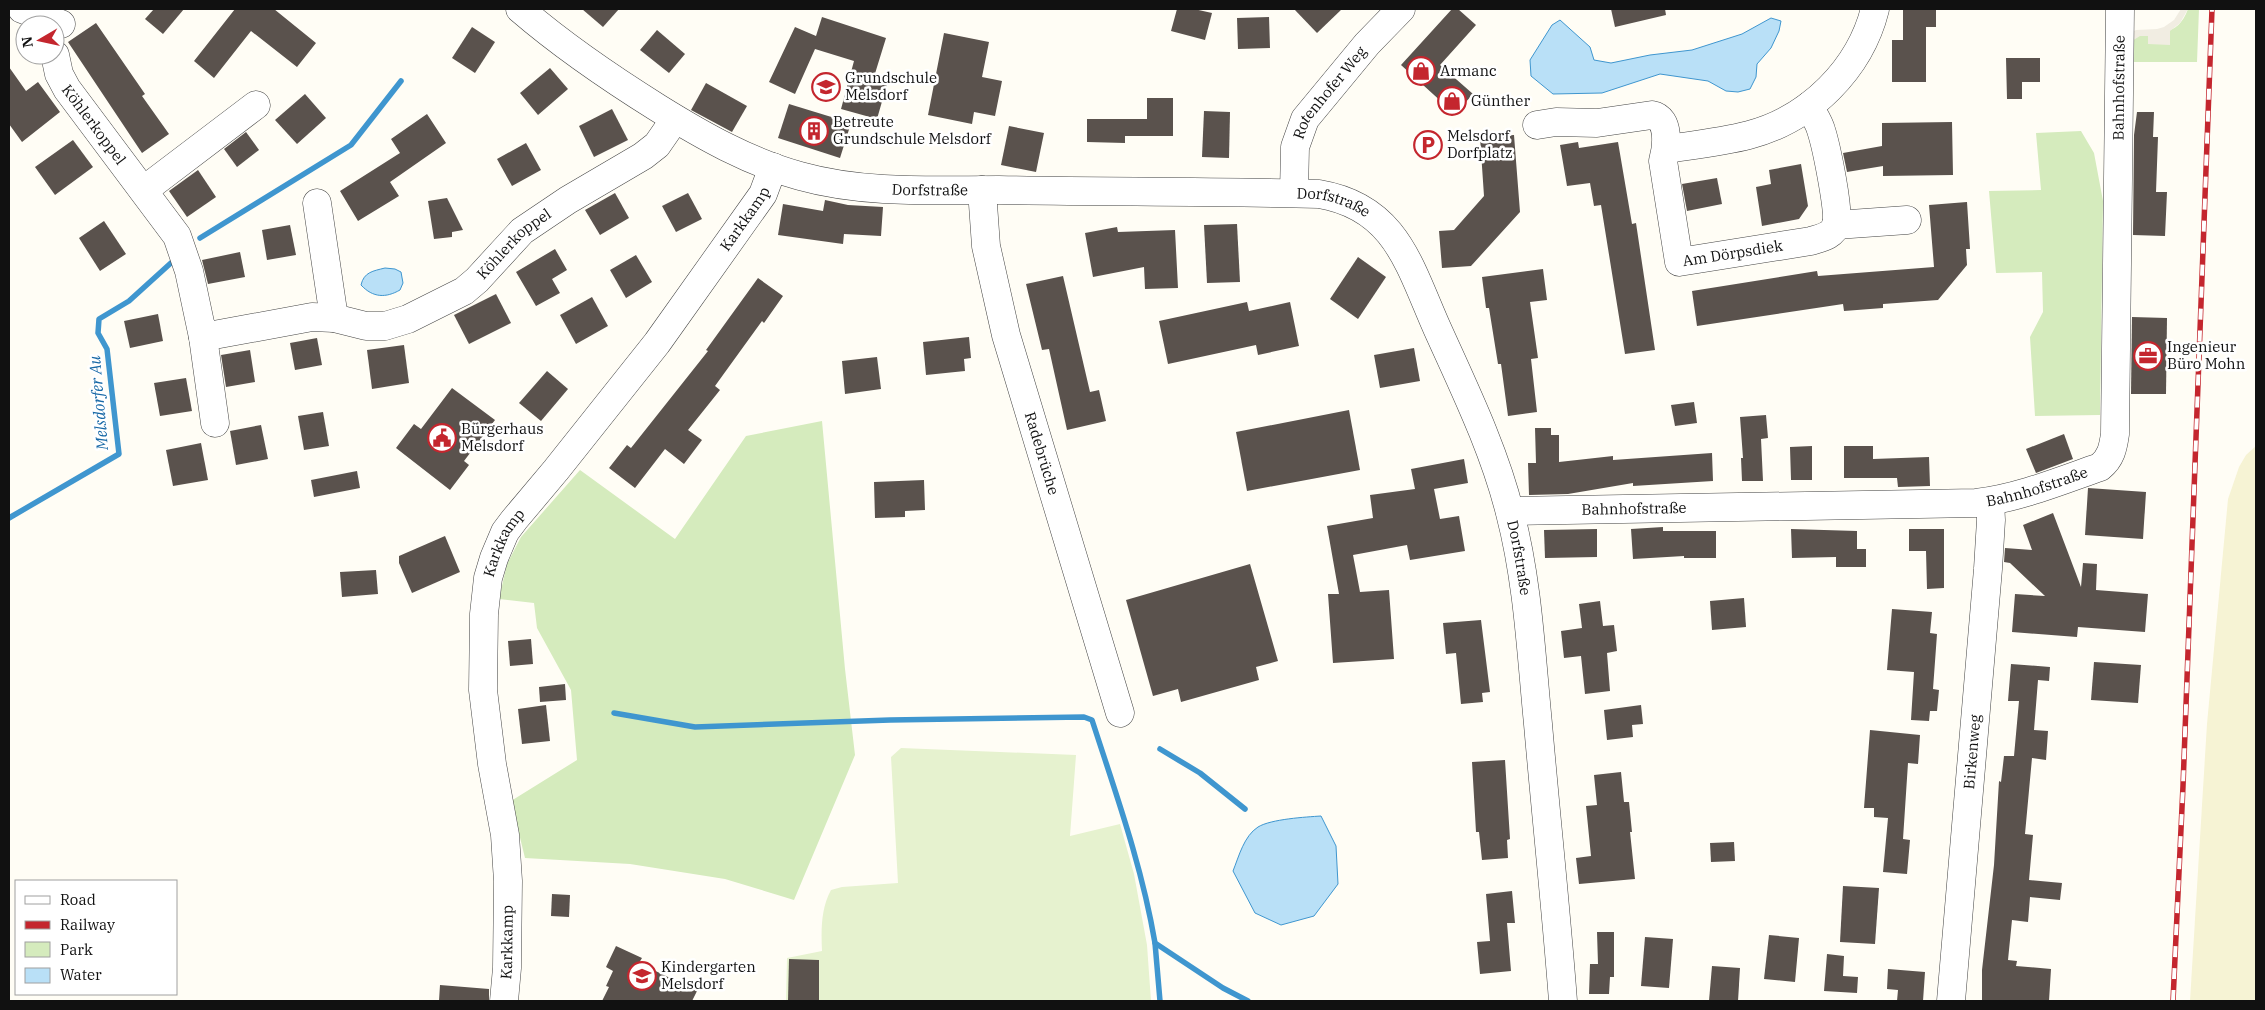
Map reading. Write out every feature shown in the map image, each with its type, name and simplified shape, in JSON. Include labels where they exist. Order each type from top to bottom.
[{"type":"street","points":[[22,9],[39,15]]},
{"type":"street","name":"Dorfstraße","points":[[520,9],[594,66],[675,119],[747,158],[830,183],[908,190],[1319,194],[1340,197],[1357,205],[1388,229],[1414,277],[1474,411],[1510,511],[1526,601],[1563,1001]]},
{"type":"street","name":"Rotenhofer Weg","points":[[1294,193],[1295,147],[1305,119],[1367,44],[1400,9]]},
{"type":"street","points":[[1667,149],[1751,134],[1791,118],[1809,106],[1842,75],[1864,39],[1875,9]]},
{"type":"street","name":"Bahnhofstraße","points":[[1510,511],[1990,502],[2036,489],[2100,467],[2106,462],[2112,452],[2115,434],[2120,9]]},
{"type":"street","name":"Köhlerkoppel","points":[[57,65],[59,74],[67,89],[177,236],[189,271],[202,337],[215,423]]},
{"type":"street","points":[[144,190],[256,105]]},
{"type":"street","points":[[1809,106],[1821,128],[1824,141],[1836,225],[1907,220]]},
{"type":"street","name":"Am Dörpsdiek","points":[[1538,125],[1556,122],[1597,123],[1652,115],[1659,116],[1663,120],[1667,149],[1663,161],[1679,262],[1811,241],[1831,234],[1836,225]]},
{"type":"street","name":"Köhlerkoppel","points":[[202,337],[312,317],[334,318],[366,326],[384,326],[408,319],[464,291],[478,280],[522,231],[568,200],[643,156],[657,145],[675,119]]},
{"type":"street","name":"Karkkamp","points":[[504,1001],[507,968],[506,849],[486,725],[483,690],[484,614],[488,578],[494,558],[505,532],[651,351],[697,287],[763,194],[773,167]]},
{"type":"street","name":"Radebrüche","points":[[982,190],[986,246],[1006,335],[1120,713]]},
{"type":"street","points":[[317,203],[334,318]]},
{"type":"street","name":"Birkenweg","points":[[1951,1001],[1987,579],[1991,520],[1990,502]]},
{"type":"shaded area","points":[[2181,9],[2188,9],[2180,23],[2170,31],[2170,45],[2148,44],[2148,36],[2140,36],[2132,41],[2132,32],[2164,27],[2174,20]]},
{"type":"shaded area","points":[[2256,446],[2256,1001],[2190,1001],[2207,724],[2228,499],[2239,467],[2246,455]]},
{"type":"green space","points":[[2188,9],[2199,9],[2197,62],[2124,62],[2132,41],[2136,37],[2173,29],[2184,18]]},
{"type":"green space","points":[[2081,131],[2094,153],[2103,201],[2100,415],[2035,416],[2030,337],[2043,312],[2042,272],[1996,273],[1989,191],[2041,190],[2036,133]]},
{"type":"green space","points":[[822,421],[855,755],[794,900],[725,879],[630,864],[525,858],[511,801],[577,760],[571,690],[537,628],[534,603],[499,599],[507,564],[521,537],[580,470],[675,539],[746,436]]},
{"type":"green space","points":[[901,748],[1076,755],[1070,836],[1120,824],[1134,874],[1147,945],[1151,1001],[786,1001],[787,958],[822,951],[823,912],[831,890],[842,887],[898,883],[891,757]]},
{"type":"water","points":[[1771,18],[1781,21],[1779,31],[1771,48],[1757,64],[1756,77],[1750,89],[1738,92],[1726,91],[1708,81],[1660,74],[1602,93],[1553,94],[1531,76],[1530,60],[1552,25],[1560,20],[1590,47],[1594,60],[1611,63],[1650,55],[1692,50],[1742,34]]},
{"type":"water","points":[[385,268],[401,272],[403,283],[400,290],[380,295],[370,292],[361,285],[364,277],[373,271]]},
{"type":"water","points":[[1321,816],[1336,846],[1338,884],[1314,916],[1281,925],[1255,913],[1233,871],[1242,847],[1249,836],[1258,827],[1271,822]]},
{"type":"building","points":[[154,9],[184,9],[163,34],[145,19]]},
{"type":"building","points":[[235,9],[274,9],[316,43],[297,67],[251,31],[214,78],[194,61]]},
{"type":"building","points":[[582,9],[619,9],[603,27]]},
{"type":"building","points":[[1177,9],[1194,9],[1212,13],[1205,40],[1171,31]]},
{"type":"building","points":[[1294,9],[1342,9],[1317,33]]},
{"type":"building","points":[[1452,9],[1458,9],[1476,25],[1440,65],[1473,94],[1455,114],[1401,65]]},
{"type":"building","points":[[1611,9],[1665,9],[1666,15],[1615,27]]},
{"type":"building","points":[[1903,9],[1936,9],[1936,27],[1926,27],[1926,82],[1892,82],[1892,40],[1903,40]]},
{"type":"building","points":[[822,17],[886,38],[873,80],[887,84],[877,119],[841,109],[854,61],[815,49],[795,94],[769,82],[795,27],[816,36]]},
{"type":"building","points":[[1269,17],[1270,48],[1238,49],[1237,18]]},
{"type":"building","points":[[96,23],[145,94],[142,96],[169,134],[142,153],[68,42]]},
{"type":"building","points":[[472,27],[495,42],[475,73],[452,58]]},
{"type":"building","points":[[657,30],[685,54],[669,73],[640,50]]},
{"type":"building","points":[[944,33],[989,42],[982,77],[1002,81],[995,116],[974,112],[972,124],[928,115]]},
{"type":"building","points":[[2006,58],[2040,58],[2040,82],[2022,82],[2022,99],[2007,99]]},
{"type":"building","points":[[9,67],[26,91],[38,82],[60,112],[22,142],[9,124]]},
{"type":"building","points":[[550,68],[568,89],[538,115],[520,93]]},
{"type":"building","points":[[706,83],[747,106],[732,132],[691,110]]},
{"type":"building","points":[[305,94],[326,118],[297,144],[275,120]]},
{"type":"building","points":[[1147,98],[1173,98],[1173,136],[1125,136],[1125,143],[1087,142],[1087,119],[1147,119]]},
{"type":"building","name":"Betreute Grundschule Melsdorf","points":[[789,104],[851,123],[840,158],[778,138]]},
{"type":"building","points":[[612,109],[628,140],[594,157],[579,126]]},
{"type":"building","points":[[1204,111],[1230,112],[1229,158],[1202,157]]},
{"type":"building","points":[[2137,112],[2154,112],[2153,137],[2158,137],[2156,192],[2167,192],[2165,236],[2133,235],[2134,135]]},
{"type":"building","points":[[427,114],[446,143],[390,182],[399,196],[358,221],[340,191],[400,153],[391,139]]},
{"type":"building","points":[[1952,122],[1953,175],[1883,176],[1883,166],[1847,172],[1843,153],[1882,146],[1882,123]]},
{"type":"building","points":[[1009,126],[1044,133],[1036,172],[1001,165]]},
{"type":"building","points":[[246,132],[259,150],[237,167],[224,149]]},
{"type":"building","points":[[1514,135],[1520,212],[1471,266],[1442,268],[1439,231],[1454,230],[1484,196],[1480,137]]},
{"type":"building","points":[[73,140],[93,167],[55,195],[35,167]]},
{"type":"building","points":[[1578,142],[1579,148],[1618,142],[1632,224],[1636,223],[1655,350],[1625,354],[1601,205],[1594,206],[1590,183],[1567,186],[1560,145]]},
{"type":"building","points":[[526,143],[541,170],[512,186],[497,159]]},
{"type":"building","points":[[1801,164],[1808,206],[1799,219],[1762,226],[1756,187],[1771,184],[1769,170]]},
{"type":"building","points":[[198,170],[216,197],[187,217],[169,191]]},
{"type":"building","points":[[1717,178],[1722,204],[1687,211],[1682,184]]},
{"type":"building","points":[[615,193],[629,218],[600,235],[585,210]]},
{"type":"building","points":[[688,193],[702,219],[676,232],[662,206]]},
{"type":"building","points":[[447,198],[463,230],[452,232],[452,237],[434,239],[428,201]]},
{"type":"building","points":[[825,200],[848,205],[883,207],[881,236],[844,234],[843,244],[778,235],[783,204],[823,211]]},
{"type":"building","points":[[1967,202],[1970,249],[1966,249],[1967,265],[1938,300],[1883,304],[1883,308],[1844,311],[1843,304],[1697,326],[1692,291],[1817,271],[1818,276],[1934,267],[1929,205]]},
{"type":"building","points":[[104,221],[126,254],[100,271],[79,238]]},
{"type":"building","points":[[1237,224],[1240,282],[1207,283],[1204,225]]},
{"type":"building","points":[[290,225],[296,255],[267,260],[262,230]]},
{"type":"building","points":[[1117,227],[1118,232],[1175,230],[1178,288],[1145,289],[1144,267],[1093,277],[1085,233]]},
{"type":"building","points":[[555,249],[567,270],[552,279],[560,293],[536,306],[516,272]]},
{"type":"building","points":[[240,252],[245,277],[208,284],[202,260]]},
{"type":"building","points":[[636,255],[652,282],[626,298],[610,270]]},
{"type":"building","points":[[1358,257],[1386,277],[1358,319],[1330,299]]},
{"type":"building","points":[[1543,269],[1547,300],[1530,302],[1538,358],[1531,359],[1537,412],[1508,416],[1501,364],[1498,364],[1489,308],[1486,308],[1482,277]]},
{"type":"building","points":[[1063,276],[1090,392],[1099,390],[1106,421],[1067,430],[1049,349],[1042,350],[1026,284]]},
{"type":"building","points":[[758,278],[783,296],[764,323],[762,321],[715,386],[720,390],[688,430],[702,440],[684,464],[665,449],[635,488],[609,468],[627,445],[631,448],[708,351],[706,350]]},
{"type":"building","points":[[496,294],[511,323],[469,344],[454,315]]},
{"type":"building","points":[[592,297],[608,326],[576,344],[560,315]]},
{"type":"building","points":[[1247,302],[1249,311],[1290,302],[1299,346],[1258,355],[1256,345],[1168,364],[1159,321]]},
{"type":"building","points":[[158,314],[163,341],[130,348],[124,321]]},
{"type":"building","name":"Ingenieur Büro Mohn","points":[[2132,317],[2167,318],[2166,394],[2131,394]]},
{"type":"building","points":[[969,337],[971,358],[964,359],[965,371],[926,375],[923,342]]},
{"type":"building","points":[[317,338],[322,365],[295,370],[290,343]]},
{"type":"building","points":[[404,345],[409,383],[372,389],[367,350]]},
{"type":"building","points":[[1414,348],[1420,381],[1380,388],[1374,355]]},
{"type":"building","points":[[250,350],[255,382],[226,387],[221,355]]},
{"type":"building","points":[[877,357],[881,389],[845,394],[842,361]]},
{"type":"building","points":[[547,371],[568,389],[541,421],[519,403]]},
{"type":"building","points":[[186,378],[192,411],[160,416],[154,383]]},
{"type":"building","name":"Bürgerhaus Melsdorf","points":[[452,388],[495,420],[464,461],[469,465],[450,490],[396,448],[414,424],[421,429]]},
{"type":"building","points":[[1694,402],[1697,423],[1675,426],[1671,405]]},
{"type":"building","points":[[1349,410],[1360,470],[1247,491],[1236,432]]},
{"type":"building","points":[[323,412],[329,446],[304,450],[298,416]]},
{"type":"building","points":[[1766,415],[1768,438],[1761,439],[1763,481],[1742,481],[1741,458],[1743,458],[1740,417]]},
{"type":"building","points":[[261,425],[268,459],[236,465],[230,431]]},
{"type":"building","points":[[1535,428],[1551,428],[1551,435],[1559,435],[1559,462],[1613,456],[1613,460],[1712,453],[1713,481],[1633,486],[1633,483],[1568,494],[1529,495],[1528,463],[1536,463]]},
{"type":"building","points":[[2064,434],[2073,459],[2036,473],[2026,449]]},
{"type":"building","points":[[201,443],[208,480],[173,486],[166,450]]},
{"type":"building","points":[[1812,446],[1812,480],[1791,480],[1790,447]]},
{"type":"building","points":[[1844,446],[1873,446],[1873,459],[1929,457],[1930,486],[1898,487],[1897,478],[1844,478]]},
{"type":"building","points":[[1464,459],[1468,483],[1434,489],[1440,519],[1459,516],[1465,551],[1410,560],[1407,545],[1353,555],[1360,592],[1389,590],[1394,659],[1333,663],[1328,594],[1339,594],[1327,526],[1373,518],[1370,495],[1415,489],[1411,469]]},
{"type":"building","points":[[357,471],[360,488],[314,497],[311,480]]},
{"type":"building","points":[[924,480],[925,510],[905,511],[905,517],[875,518],[874,482]]},
{"type":"building","points":[[2088,488],[2146,492],[2143,539],[2085,535]]},
{"type":"building","points":[[2053,513],[2081,587],[2083,563],[2097,564],[2096,590],[2148,594],[2145,632],[2078,627],[2077,637],[2012,632],[2015,594],[2045,596],[2010,563],[2004,562],[2005,548],[2032,550],[2023,525]]},
{"type":"building","points":[[1663,527],[1663,531],[1716,531],[1716,558],[1684,558],[1684,556],[1633,559],[1631,529]]},
{"type":"building","points":[[1597,529],[1597,557],[1545,558],[1544,530]]},
{"type":"building","points":[[1791,529],[1857,531],[1857,549],[1866,549],[1866,567],[1836,567],[1836,557],[1792,558]]},
{"type":"building","points":[[1909,529],[1944,529],[1944,588],[1927,589],[1926,551],[1909,551]]},
{"type":"building","points":[[445,536],[460,572],[412,593],[399,563],[399,556]]},
{"type":"building","points":[[1250,564],[1278,661],[1256,667],[1259,680],[1181,702],[1178,689],[1153,696],[1126,600]]},
{"type":"building","points":[[376,570],[378,594],[342,597],[340,572]]},
{"type":"building","points":[[1744,598],[1746,627],[1712,630],[1710,601]]},
{"type":"building","points":[[1600,601],[1603,626],[1614,625],[1617,651],[1607,653],[1610,691],[1585,694],[1581,656],[1564,658],[1561,631],[1582,628],[1579,604]]},
{"type":"building","points":[[1892,609],[1932,612],[1930,633],[1937,634],[1933,689],[1939,690],[1937,711],[1930,711],[1929,721],[1911,720],[1914,672],[1887,670]]},
{"type":"building","points":[[1481,620],[1490,692],[1482,693],[1483,702],[1461,704],[1456,653],[1446,654],[1443,623]]},
{"type":"building","points":[[531,639],[533,664],[510,666],[508,641]]},
{"type":"building","points":[[2094,662],[2141,665],[2138,703],[2091,700]]},
{"type":"building","points":[[2011,664],[2050,667],[2049,681],[2038,680],[2034,730],[2048,731],[2046,760],[2032,758],[2025,834],[2033,835],[2029,880],[2062,883],[2060,900],[2030,897],[2028,922],[2012,920],[2008,960],[2017,961],[2016,966],[2051,969],[2049,1001],[1982,1001],[1982,970],[1994,865],[1999,781],[2001,782],[2004,756],[2014,756],[2019,701],[2008,701]]},
{"type":"building","points":[[565,684],[566,700],[540,702],[539,687]]},
{"type":"building","points":[[546,705],[550,741],[522,744],[518,709]]},
{"type":"building","points":[[1641,705],[1643,724],[1632,725],[1633,737],[1607,740],[1604,710]]},
{"type":"building","points":[[1870,730],[1920,735],[1918,764],[1908,763],[1903,839],[1910,840],[1907,874],[1883,872],[1888,818],[1874,817],[1874,808],[1864,808]]},
{"type":"building","points":[[1505,760],[1510,839],[1507,840],[1508,858],[1482,860],[1479,832],[1476,832],[1472,762]]},
{"type":"building","points":[[1621,772],[1624,802],[1629,802],[1635,879],[1579,884],[1576,858],[1591,856],[1586,806],[1597,805],[1594,775]]},
{"type":"building","points":[[1734,842],[1735,861],[1711,862],[1710,843]]},
{"type":"building","points":[[1843,886],[1879,888],[1875,944],[1840,942]]},
{"type":"building","points":[[1512,891],[1515,923],[1507,923],[1511,971],[1480,974],[1477,942],[1490,941],[1486,894]]},
{"type":"building","points":[[552,894],[570,895],[569,917],[551,916]]},
{"type":"building","points":[[1597,932],[1614,932],[1614,977],[1610,977],[1609,994],[1589,994],[1590,964],[1598,964]]},
{"type":"building","points":[[1769,935],[1799,938],[1795,982],[1764,979]]},
{"type":"building","points":[[1645,937],[1673,939],[1669,988],[1641,986]]},
{"type":"building","points":[[616,946],[642,958],[639,963],[697,991],[692,1001],[602,1001],[609,987],[606,986],[613,971],[606,967]]},
{"type":"building","points":[[1827,954],[1844,956],[1843,976],[1858,977],[1857,993],[1824,991]]},
{"type":"building","points":[[789,959],[819,960],[819,1001],[788,1001]]},
{"type":"building","points":[[1712,966],[1740,968],[1738,1001],[1709,1001]]},
{"type":"building","points":[[1888,969],[1925,972],[1923,1001],[1897,1001],[1898,990],[1887,989]]},
{"type":"building","points":[[440,985],[489,989],[489,1001],[439,1001]]},
{"type":"waterway","name":"Melsdorfer Au","points":[[200,238],[351,145],[401,81]]},
{"type":"waterway","name":"Melsdorfer Au","points":[[9,518],[119,454],[107,349],[98,333],[99,319],[129,301],[172,262]]},
{"type":"waterway","points":[[614,713],[695,727],[890,720],[1084,717],[1092,720],[1136,858],[1155,943],[1223,988],[1248,1001]]},
{"type":"waterway","points":[[1160,749],[1200,773],[1245,809]]},
{"type":"waterway","points":[[1155,943],[1160,1001]]},
{"type":"railway","points":[[2173,1001],[2183,786],[2212,9]]},
{"type":"place","name":"Armanc","points":[[1421,71]]},
{"type":"place","name":"Grundschule Melsdorf","points":[[826,87]]},
{"type":"place","name":"Günther","points":[[1452,101]]},
{"type":"place","name":"Betreute Grundschule Melsdorf","points":[[814,131]]},
{"type":"place","name":"Melsdorf Dorfplatz","points":[[1428,145]]},
{"type":"place","name":"Ingenieur Büro Mohn","points":[[2148,356]]},
{"type":"place","name":"Bürgerhaus Melsdorf","points":[[442,438]]},
{"type":"place","name":"Kindergarten Melsdorf","points":[[642,976]]}]
